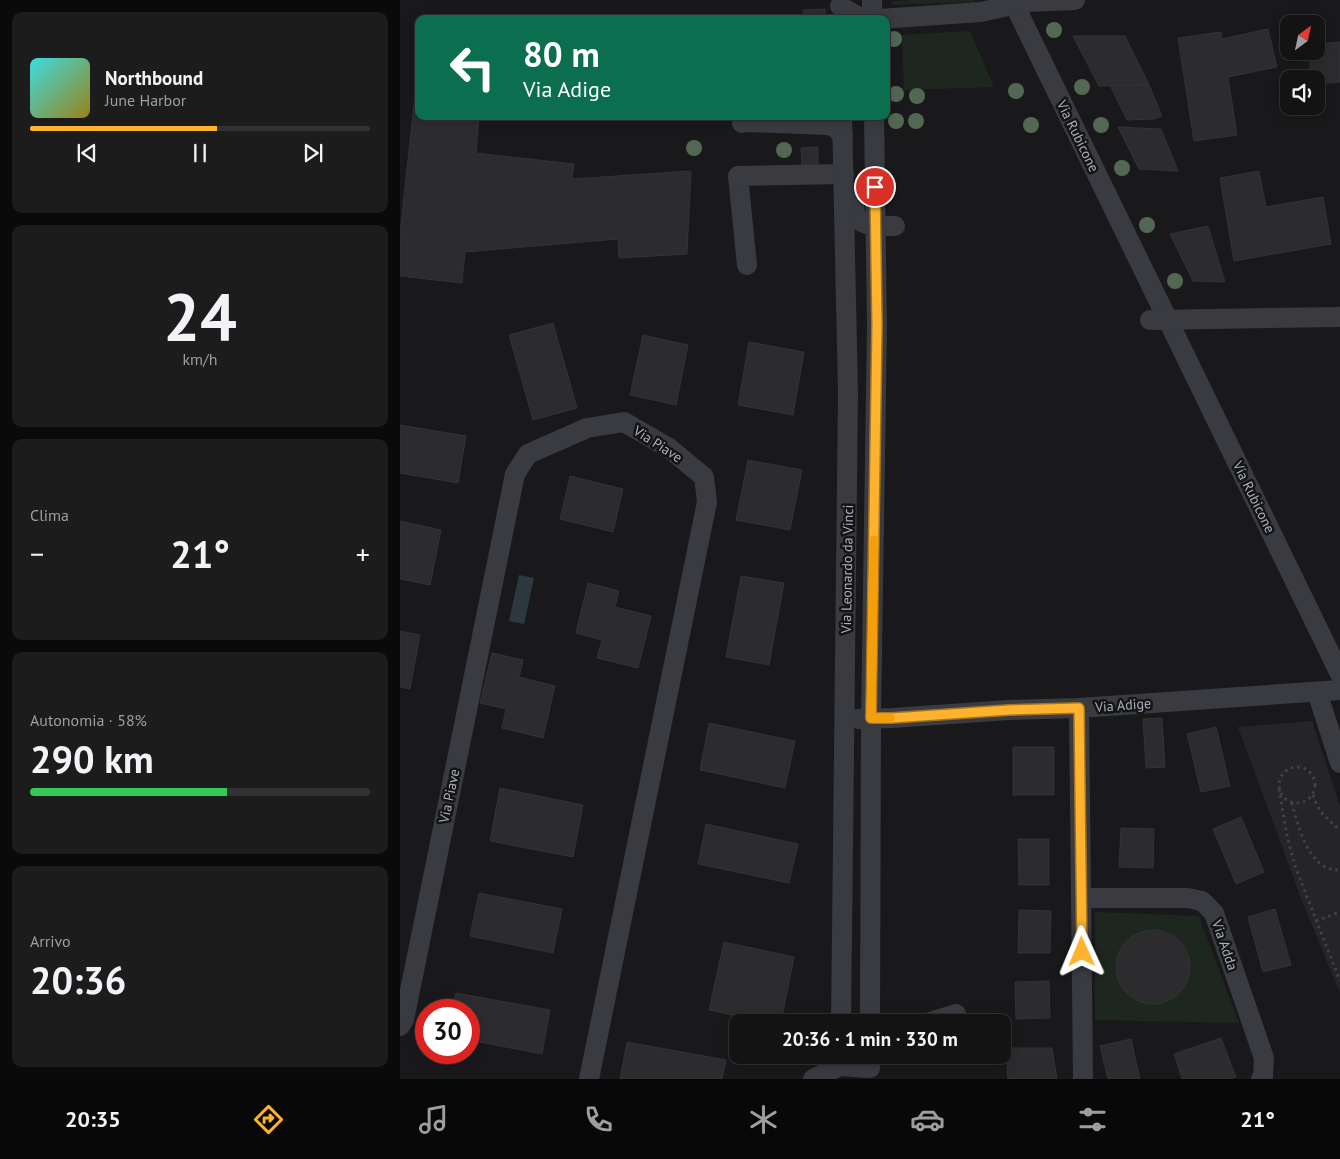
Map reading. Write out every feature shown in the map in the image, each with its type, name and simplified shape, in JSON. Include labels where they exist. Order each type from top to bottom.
[{"type":"street","points":[[871,15],[872,0]]},
{"type":"street","points":[[890,18],[981,12],[1020,2],[1075,0]]},
{"type":"street","name":"Via Rubicone","points":[[1020,2],[1019,14],[1159,320],[1340,674]]},
{"type":"street","points":[[841,6],[855,15]]},
{"type":"street","points":[[748,120],[829,125],[836,128],[853,157],[856,215],[864,223],[885,225]]},
{"type":"street","name":"Via Leonardo da Vinci","points":[[841,1014],[848,393],[842,120]]},
{"type":"street","name":"Via Leonardo da Vinci","points":[[870,1014],[871,718],[877,326],[885,225],[874,120]]},
{"type":"street","points":[[747,265],[738,176],[844,174]]},
{"type":"street","points":[[1159,320],[1340,317]]},
{"type":"street","name":"Via Piave","points":[[400,1026],[404,1020],[515,474],[528,454],[587,428],[624,422],[669,448],[704,477],[707,502],[589,1079]]},
{"type":"street","name":"Via Adige","points":[[845,719],[1079,708],[1340,690]]},
{"type":"street","points":[[1316,692],[1340,763]]},
{"type":"street","points":[[1079,708],[1083,1079]]},
{"type":"street","name":"Via Adda","points":[[1082,898],[1188,898],[1202,902],[1214,913],[1264,1058],[1263,1076],[1261,1079]]},
{"type":"street","points":[[813,1079],[841,1067],[871,1067]]},
{"type":"path","points":[[1279,790],[1288,801],[1302,803],[1313,795],[1316,788],[1315,781],[1307,770],[1293,767],[1282,775],[1279,782],[1279,790],[1287,836],[1295,866],[1340,982]]},
{"type":"path","points":[[1313,795],[1322,815],[1340,831]]},
{"type":"path","points":[[1292,802],[1303,838],[1313,857],[1323,866],[1340,870]]},
{"type":"path","points":[[1316,921],[1340,912]]},
{"type":"shaded area","points":[[974,0],[974,2],[892,5],[892,1]]},
{"type":"shaded area","points":[[970,31],[994,87],[904,90],[902,35]]},
{"type":"shaded area","points":[[519,575],[534,578],[524,624],[509,621]]},
{"type":"shaded area","points":[[1312,721],[1340,806],[1340,993],[1302,901],[1238,727]]},
{"type":"shaded area","points":[[1095,912],[1199,916],[1239,1023],[1095,1020]]},
{"type":"building","points":[[825,9],[826,15],[804,15],[803,10]]},
{"type":"building","points":[[1268,29],[1277,67],[1228,77],[1237,135],[1194,141],[1178,38],[1221,32],[1222,39]]},
{"type":"building","points":[[1073,36],[1125,36],[1149,85],[1099,86]]},
{"type":"building","points":[[1340,42],[1340,82],[1325,83],[1325,70],[1310,70],[1310,60],[1325,60],[1325,43]]},
{"type":"building","points":[[1110,85],[1149,85],[1162,116],[1153,119],[1127,120]]},
{"type":"building","points":[[415,95],[415,120],[479,120],[476,153],[574,164],[572,179],[691,171],[687,254],[619,258],[618,239],[465,252],[462,283],[400,276],[400,234]]},
{"type":"building","points":[[1118,127],[1161,129],[1178,171],[1139,169]]},
{"type":"building","points":[[818,147],[818,171],[802,171],[801,148]]},
{"type":"building","points":[[1259,171],[1266,207],[1323,197],[1331,244],[1234,261],[1220,178]]},
{"type":"building","points":[[1208,226],[1225,282],[1193,281],[1170,234]]},
{"type":"building","points":[[553,323],[577,408],[533,420],[509,335]]},
{"type":"building","points":[[643,335],[688,345],[676,405],[630,395]]},
{"type":"building","points":[[749,342],[804,352],[793,415],[738,405]]},
{"type":"building","points":[[400,425],[466,436],[458,483],[400,473]]},
{"type":"building","points":[[748,460],[802,470],[790,530],[736,520]]},
{"type":"building","points":[[570,476],[623,489],[613,532],[560,519]]},
{"type":"building","points":[[400,521],[441,530],[430,585],[400,579]]},
{"type":"building","points":[[741,576],[784,583],[769,665],[726,657]]},
{"type":"building","points":[[588,583],[619,591],[615,607],[651,616],[638,668],[597,658],[602,640],[576,633]]},
{"type":"building","points":[[400,631],[420,635],[410,689],[400,687]]},
{"type":"building","points":[[492,653],[523,660],[519,677],[555,686],[543,738],[502,728],[506,709],[480,703]]},
{"type":"building","points":[[1162,718],[1165,767],[1146,768],[1143,719]]},
{"type":"building","points":[[709,723],[795,741],[785,788],[700,770]]},
{"type":"building","points":[[1216,727],[1230,786],[1201,792],[1187,734]]},
{"type":"building","points":[[1013,747],[1054,747],[1054,795],[1013,795]]},
{"type":"building","points":[[500,788],[583,805],[573,857],[490,841]]},
{"type":"building","points":[[1241,817],[1264,872],[1236,884],[1213,829]]},
{"type":"building","points":[[706,824],[798,844],[789,883],[698,864]]},
{"type":"building","points":[[1121,828],[1154,829],[1153,868],[1119,867]]},
{"type":"building","points":[[1018,839],[1049,839],[1049,885],[1019,885]]},
{"type":"building","points":[[479,893],[562,909],[553,953],[470,936]]},
{"type":"building","points":[[1275,909],[1291,965],[1263,972],[1248,917]]},
{"type":"building","points":[[1019,910],[1051,911],[1050,953],[1018,953]]},
{"type":"building","points":[[1153,930],[1167,933],[1179,941],[1187,953],[1190,967],[1187,981],[1179,993],[1167,1001],[1153,1004],[1139,1001],[1127,993],[1119,981],[1116,967],[1119,953],[1127,941],[1139,933]]},
{"type":"building","points":[[724,942],[794,957],[783,1014],[729,1014],[709,1010]]},
{"type":"building","points":[[1049,981],[1050,1018],[1016,1019],[1015,982]]},
{"type":"building","points":[[456,993],[550,1010],[542,1054],[480,1042],[480,999],[455,999]]},
{"type":"building","points":[[1221,1038],[1236,1077],[1230,1079],[1182,1079],[1174,1054]]},
{"type":"building","points":[[1131,1039],[1140,1079],[1108,1079],[1100,1046]]},
{"type":"building","points":[[627,1042],[726,1060],[722,1079],[620,1079]]},
{"type":"building","points":[[1011,1048],[1052,1048],[1057,1079],[1008,1079],[1007,1064],[1011,1064]]},
{"type":"slow traffic","points":[[874,540],[871,718],[890,718]]},
{"type":"route","points":[[875,187],[877,326],[871,718],[1079,708],[1082,952]]}]
